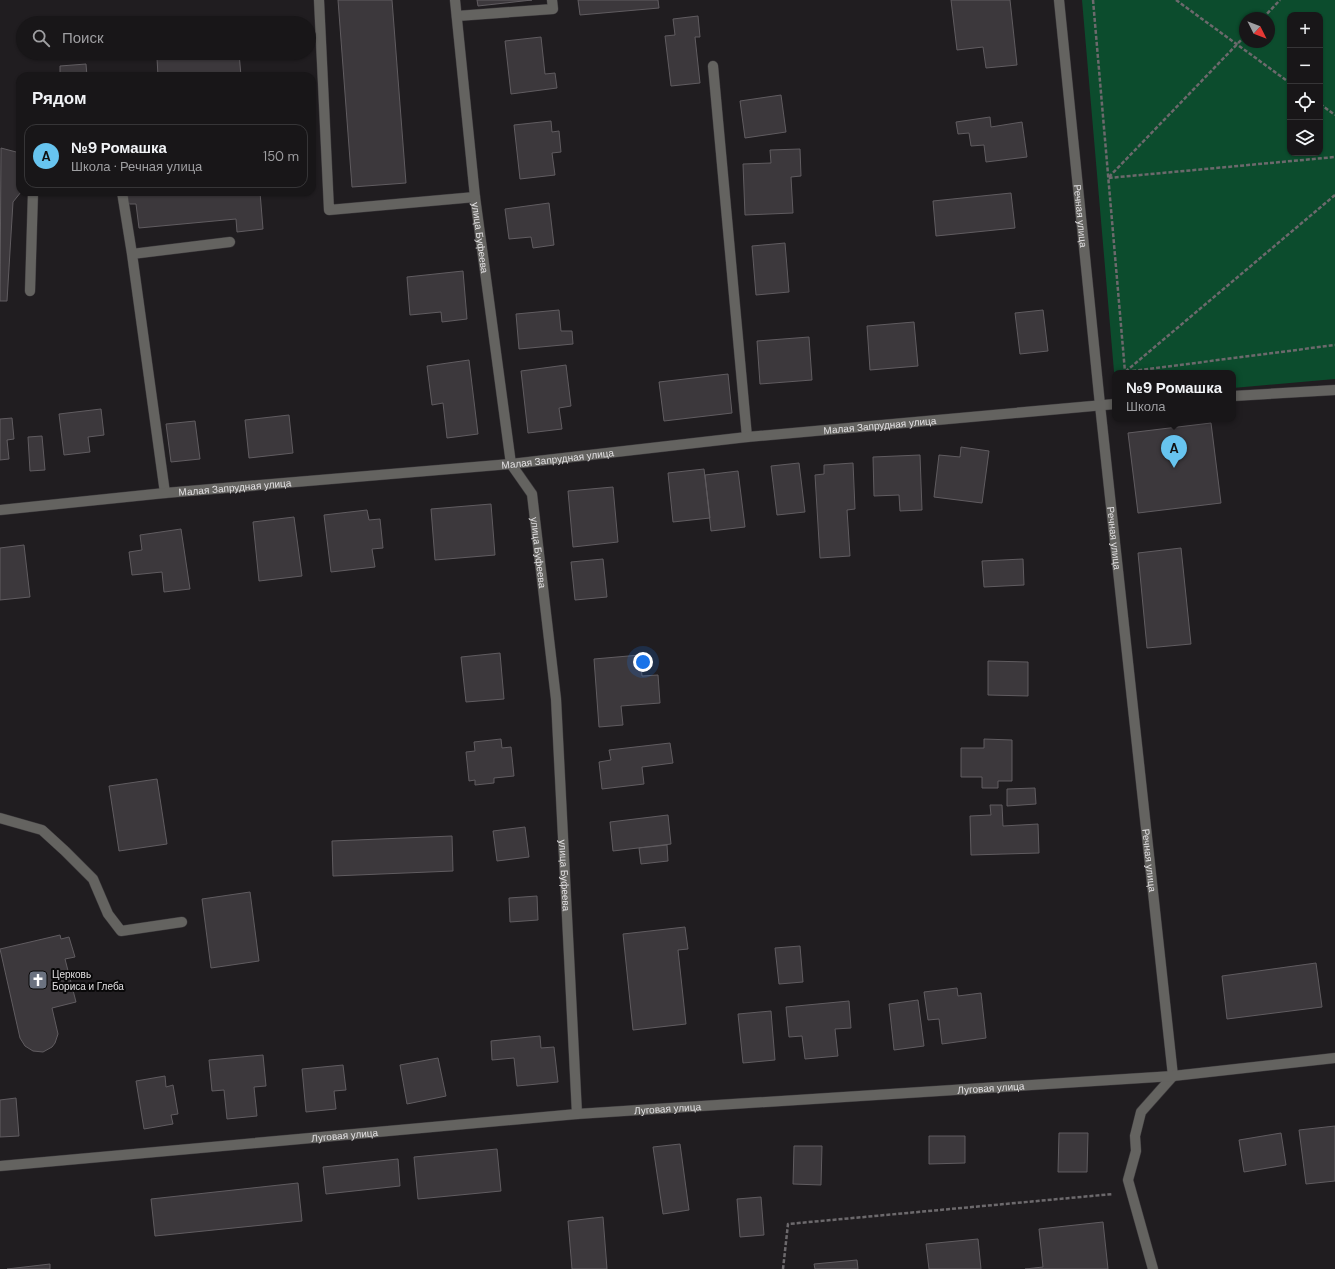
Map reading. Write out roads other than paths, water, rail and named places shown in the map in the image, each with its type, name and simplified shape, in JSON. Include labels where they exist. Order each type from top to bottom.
[{"type":"street","points":[[319,0],[329,210],[475,197]]},
{"type":"street","name":"улица Буфеева","points":[[455,0],[475,197],[511,464],[532,494],[556,699],[577,1114]]},
{"type":"street","points":[[457,16],[552,9],[552,0]]},
{"type":"street","name":"Речная улица","points":[[1059,0],[1100,405],[1173,1076]]},
{"type":"street","points":[[714,66],[747,437]]},
{"type":"street","points":[[30,291],[33,196]]},
{"type":"street","points":[[123,196],[132,254],[164,493]]},
{"type":"street","points":[[132,254],[230,242]]},
{"type":"street","points":[[1236,396],[1335,390]]},
{"type":"street","name":"Малая Запрудная улица","points":[[0,510],[164,493],[511,464],[747,437],[1112,404]]},
{"type":"street","points":[[0,818],[42,830],[65,851],[93,878],[108,914],[121,931],[182,922]]},
{"type":"street","name":"Луговая улица","points":[[0,1166],[577,1114],[1173,1076],[1335,1058]]},
{"type":"street","points":[[1153,1269],[1128,1180],[1136,1151],[1135,1136],[1142,1112],[1173,1076]]},
{"type":"place","name":"№9 Ромашка","points":[[1174,468]]},
{"type":"place","name":"Церковь Бориса и Глеба","points":[[38,980]]}]
